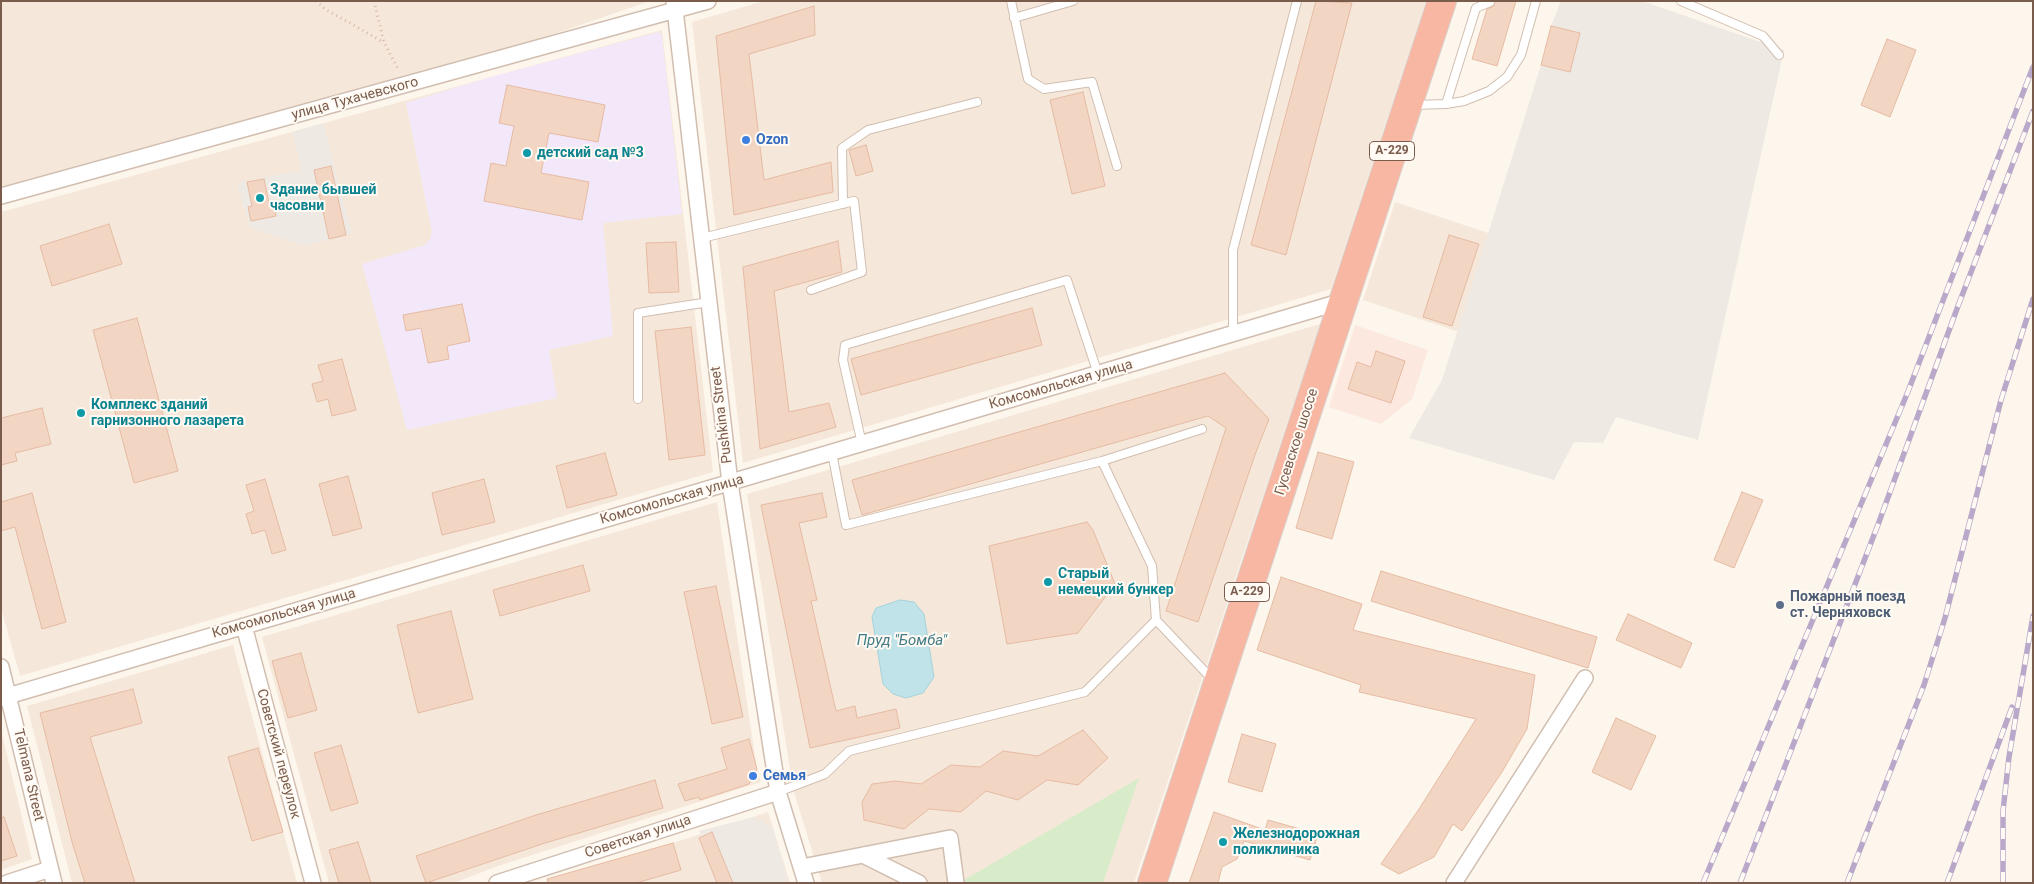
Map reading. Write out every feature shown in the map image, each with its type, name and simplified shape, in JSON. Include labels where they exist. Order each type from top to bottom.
[{"type":"highway","name":"Гусевское шоссе","points":[[1152,883],[1442,1]]},
{"type":"street","name":"улица Тухачевского","points":[[1,196],[406,85],[674,6],[708,1]]},
{"type":"street","name":"Pushkina Street","points":[[674,6],[730,483],[778,792],[806,883]]},
{"type":"street","name":"Комсомольская улица","points":[[5,697],[1343,301]]},
{"type":"street","name":"Советский переулок","points":[[244,626],[313,883]]},
{"type":"street","name":"Telmana Street","points":[[1,667],[5,697],[52,876]]},
{"type":"street","points":[[1454,883],[1585,678]]},
{"type":"street","name":"Советская улица","points":[[497,883],[778,792]]},
{"type":"street","points":[[802,867],[950,838],[956,883]]},
{"type":"street","points":[[863,855],[919,883]]},
{"type":"street","points":[[7,883],[52,876]]},
{"type":"lane","points":[[1011,1],[1028,79],[1044,90],[1092,82],[1117,166]]},
{"type":"lane","points":[[1014,18],[1074,1]]},
{"type":"lane","points":[[1233,334],[1233,250],[1297,1]]},
{"type":"lane","points":[[1407,106],[1464,101],[1489,91],[1508,77],[1521,55],[1536,1]]},
{"type":"lane","points":[[1681,1],[1764,36],[1780,55]]},
{"type":"lane","points":[[1446,104],[1476,8],[1490,2]]},
{"type":"lane","points":[[843,204],[842,148],[868,130],[978,102]]},
{"type":"lane","points":[[702,238],[854,201],[862,272],[811,290]]},
{"type":"lane","points":[[862,444],[842,360],[845,345],[1067,280],[1098,374]]},
{"type":"lane","points":[[638,398],[638,313],[709,302]]},
{"type":"lane","points":[[832,453],[846,525],[1102,462],[1202,429]]},
{"type":"lane","points":[[1102,462],[1152,566],[1156,620],[1217,684]]},
{"type":"lane","points":[[778,792],[825,774],[849,751],[1085,692],[1156,620]]},
{"type":"path","points":[[316,1],[325,9],[384,42]]},
{"type":"path","points":[[374,1],[384,42],[406,85]]},
{"type":"shaded area","points":[[1,1],[650,1],[406,85],[1,196]]},
{"type":"shaded area","points":[[764,1],[1426,1],[1331,289],[743,463],[692,22]]},
{"type":"shaded area","points":[[1561,1],[1642,1],[1784,50],[1698,440],[1616,417],[1603,443],[1574,442],[1554,480],[1409,438],[1442,380],[1541,65],[1551,26]]},
{"type":"shaded area","points":[[662,30],[713,472],[20,676],[1,608],[1,212]]},
{"type":"shaded area","points":[[659,32],[662,36],[682,214],[603,223],[613,336],[549,350],[557,398],[407,430],[362,264],[425,245],[430,239],[432,232],[406,103],[487,78]]},
{"type":"shaded area","points":[[323,123],[352,233],[304,246],[250,228],[237,183],[302,170],[292,132]]},
{"type":"shaded area","points":[[1395,202],[1491,234],[1459,332],[1363,300]]},
{"type":"shaded area","points":[[1320,324],[1134,883],[822,883],[793,789],[747,494]]},
{"type":"shaded area","points":[[1355,325],[1428,350],[1412,399],[1381,424],[1329,407]]},
{"type":"shaded area","points":[[717,502],[757,769],[761,782],[498,866],[454,883],[329,883],[262,637]]},
{"type":"shaded area","points":[[233,645],[297,883],[72,883],[27,706]]},
{"type":"shaded area","points":[[1,730],[32,859],[1,870]]},
{"type":"shaded area","points":[[768,812],[790,883],[547,883],[673,843]]},
{"type":"shaded area","points":[[754,817],[773,828],[789,883],[724,883],[699,831]]},
{"type":"green space","points":[[1139,778],[1103,883],[959,883]]},
{"type":"water","name":"Пруд \"Бомба\"","points":[[900,600],[914,602],[924,614],[934,677],[923,693],[906,698],[893,694],[883,684],[872,617],[876,608]]},
{"type":"building","points":[[1316,1],[1352,3],[1286,255],[1251,245]]},
{"type":"building","points":[[1495,1],[1516,1],[1497,66],[1472,59],[1487,9],[1494,6]]},
{"type":"building","points":[[814,6],[815,35],[749,54],[764,180],[831,162],[833,192],[734,215],[716,36]]},
{"type":"building","points":[[1551,26],[1580,33],[1570,72],[1541,65]]},
{"type":"building","points":[[1887,39],[1916,50],[1890,117],[1861,105]]},
{"type":"building","name":"детский сад №3","points":[[507,85],[605,105],[598,142],[549,133],[541,173],[589,182],[582,220],[484,201],[491,163],[506,166],[514,126],[499,123]]},
{"type":"building","points":[[1083,92],[1105,186],[1072,194],[1050,100]]},
{"type":"building","points":[[866,145],[873,171],[856,176],[849,150]]},
{"type":"building","points":[[331,166],[346,235],[329,239],[314,170]]},
{"type":"building","points":[[264,179],[269,203],[273,202],[276,216],[251,221],[248,207],[252,206],[247,182]]},
{"type":"building","points":[[109,224],[122,264],[52,286],[40,246]]},
{"type":"building","points":[[1449,235],[1479,244],[1452,326],[1423,317]]},
{"type":"building","points":[[838,241],[842,272],[774,291],[789,412],[829,403],[836,427],[760,449],[743,267]]},
{"type":"building","points":[[676,242],[679,292],[649,293],[646,243]]},
{"type":"building","points":[[462,304],[470,341],[447,346],[449,359],[428,363],[421,328],[406,331],[403,315]]},
{"type":"building","points":[[1032,308],[1042,345],[861,395],[851,359]]},
{"type":"building","points":[[137,318],[178,471],[134,483],[93,330]]},
{"type":"building","points":[[691,327],[705,455],[669,460],[655,331]]},
{"type":"building","points":[[1376,351],[1405,361],[1391,403],[1348,389],[1357,362],[1371,367]]},
{"type":"building","points":[[342,359],[356,410],[332,416],[328,399],[317,402],[312,384],[323,381],[318,365]]},
{"type":"building","points":[[1225,373],[1269,419],[1198,622],[1166,611],[1226,428],[1208,416],[862,515],[852,480]]},
{"type":"building","points":[[42,408],[51,444],[15,453],[17,461],[1,465],[1,418]]},
{"type":"building","points":[[1318,452],[1354,462],[1332,539],[1296,528]]},
{"type":"building","points":[[605,453],[617,495],[567,508],[556,466]]},
{"type":"building","points":[[348,476],[362,528],[333,536],[319,484]]},
{"type":"building","points":[[265,479],[286,550],[272,554],[265,530],[252,534],[246,514],[254,511],[246,485]]},
{"type":"building","points":[[484,479],[495,522],[442,535],[432,493]]},
{"type":"building","points":[[1742,492],[1763,500],[1734,568],[1714,560]]},
{"type":"building","points":[[32,493],[66,622],[42,629],[15,527],[1,531],[1,502]]},
{"type":"building","points":[[822,493],[827,517],[799,523],[817,600],[811,601],[836,711],[855,706],[857,718],[896,709],[900,728],[810,748],[761,505]]},
{"type":"building","points":[[1087,522],[1093,530],[1115,584],[1078,633],[1007,644],[989,546]]},
{"type":"building","points":[[583,565],[590,591],[500,616],[493,590]]},
{"type":"building","points":[[1381,571],[1597,637],[1588,668],[1371,601]]},
{"type":"building","points":[[1281,577],[1362,604],[1353,630],[1535,675],[1527,729],[1502,772],[1462,831],[1453,824],[1434,857],[1399,874],[1381,864],[1419,809],[1476,719],[1359,692],[1361,685],[1257,650]]},
{"type":"building","points":[[716,586],[743,717],[712,724],[684,592]]},
{"type":"building","points":[[451,611],[473,699],[418,713],[397,625]]},
{"type":"building","points":[[1628,614],[1692,643],[1681,668],[1616,640]]},
{"type":"building","points":[[301,653],[317,710],[288,718],[272,661]]},
{"type":"building","points":[[133,689],[142,723],[90,737],[135,883],[85,883],[72,842],[40,713]]},
{"type":"building","points":[[1616,718],[1656,736],[1631,790],[1592,772]]},
{"type":"building","points":[[1083,730],[1108,758],[1078,785],[1047,780],[1018,800],[986,791],[961,812],[929,809],[904,829],[864,820],[862,802],[872,784],[895,781],[921,784],[951,765],[980,767],[1003,751],[1038,756]]},
{"type":"building","points":[[1242,734],[1276,744],[1262,792],[1228,782]]},
{"type":"building","points":[[749,739],[757,769],[749,784],[700,800],[699,797],[685,801],[678,784],[727,769],[721,748]]},
{"type":"building","points":[[341,745],[358,803],[331,811],[314,753]]},
{"type":"building","points":[[258,748],[283,832],[252,841],[228,757]]},
{"type":"building","points":[[655,780],[663,808],[545,843],[426,883],[416,856],[536,815]]},
{"type":"building","points":[[1214,812],[1265,830],[1268,820],[1318,834],[1310,860],[1244,841],[1237,859],[1222,867],[1218,883],[1189,883]]},
{"type":"building","points":[[1,817],[4,817],[17,856],[1,861]]},
{"type":"building","points":[[712,832],[733,883],[717,883],[699,838]]},
{"type":"building","points":[[358,842],[371,883],[339,883],[329,850]]},
{"type":"building","points":[[673,843],[681,870],[636,883],[548,883],[547,879]]},
{"type":"railway","points":[[1703,883],[1907,394],[2033,67]]},
{"type":"railway","points":[[1740,883],[1879,522],[1958,306],[2033,111]]},
{"type":"railway","points":[[1847,883],[1924,685],[1945,618],[2001,400],[2033,299]]},
{"type":"railway","points":[[2003,883],[2003,811],[2009,757],[2033,616]]},
{"type":"railway","points":[[1947,883],[2012,707]]},
{"type":"place","name":"Ozon","points":[[746,140]]},
{"type":"place","name":"детский сад №3","points":[[527,153]]},
{"type":"place","name":"Здание бывшей часовни","points":[[260,198]]},
{"type":"place","name":"Комплекс зданий гарнизонного лазарета","points":[[81,413]]},
{"type":"place","name":"Старый немецкий бункер","points":[[1048,582]]},
{"type":"place","name":"Пожарный поезд ст. Черняховск","points":[[1780,605]]},
{"type":"place","name":"Семья","points":[[753,776]]},
{"type":"place","name":"Железнодорожная поликлиника","points":[[1223,842]]}]
